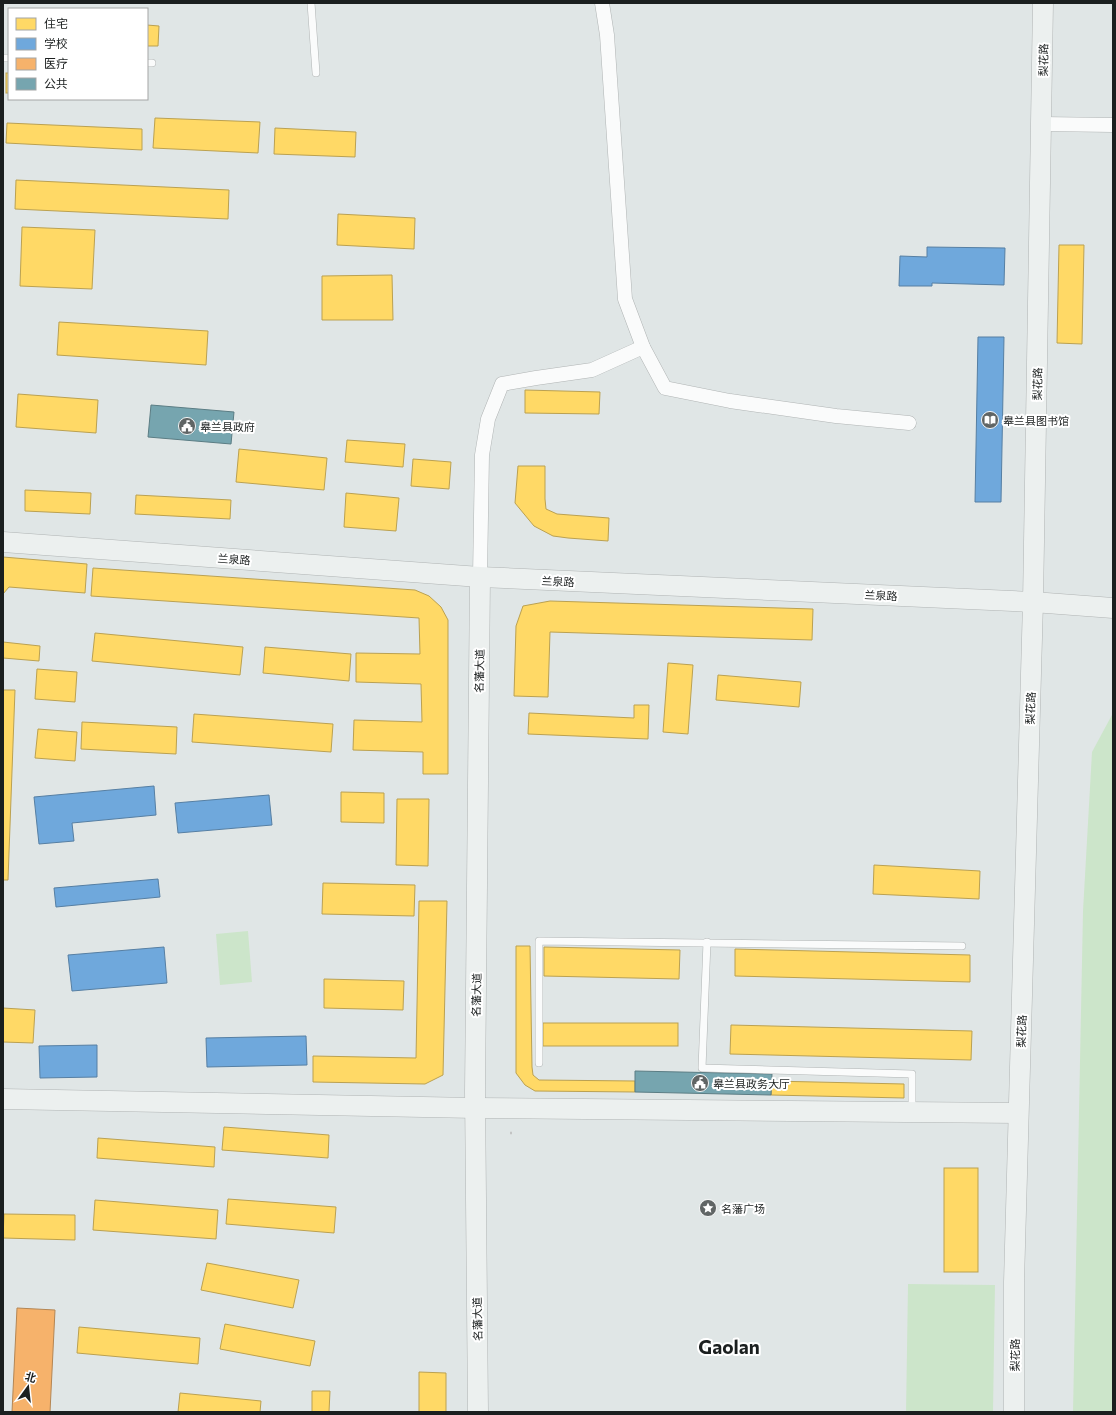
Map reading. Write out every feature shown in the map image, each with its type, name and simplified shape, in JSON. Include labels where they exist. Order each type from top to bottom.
[{"type":"main road","name":"梨花路","points":[[1014,1412],[1014,1282],[1018,1113],[1034,602],[1043,3]]},
{"type":"main road","name":"兰泉路","points":[[3,542],[480,577],[1034,602],[1105,607]]},
{"type":"main road","name":"名藩大道","points":[[478,1412],[475,1108],[480,577]]},
{"type":"main road","points":[[3,1099],[475,1108],[1018,1113]]},
{"type":"street","points":[[602,3],[607,35],[625,299],[643,347],[665,388],[730,401],[836,416],[909,423]]},
{"type":"street","points":[[1042,124],[1113,125]]},
{"type":"street","points":[[480,577],[482,455],[488,419],[502,384],[592,370],[643,347]]},
{"type":"lane","points":[[310,3],[316,73]]},
{"type":"lane","points":[[539,1063],[539,941],[962,946]]},
{"type":"lane","points":[[707,942],[702,1068],[912,1074],[912,1112]]},
{"type":"green space","points":[[1113,713],[1113,1412],[1073,1412],[1083,911],[1092,752]]},
{"type":"green space","points":[[248,931],[252,982],[220,985],[216,934]]},
{"type":"green space","points":[[908,1284],[995,1285],[993,1412],[906,1412]]},
{"type":"building: 住宅","points":[[148,25],[159,26],[158,46],[148,46]]},
{"type":"building: 住宅","points":[[6,73],[8,73],[8,93],[6,93]]},
{"type":"building: 住宅","points":[[155,118],[260,122],[258,153],[153,148]]},
{"type":"building: 住宅","points":[[7,123],[142,129],[142,150],[6,143]]},
{"type":"building: 住宅","points":[[275,128],[356,132],[355,157],[274,154]]},
{"type":"building: 住宅","points":[[16,180],[229,190],[228,219],[15,209]]},
{"type":"building: 住宅","points":[[338,214],[415,218],[414,249],[337,245]]},
{"type":"building: 住宅","points":[[22,227],[95,230],[92,289],[20,286]]},
{"type":"building: 住宅","points":[[1059,245],[1084,245],[1082,344],[1057,343]]},
{"type":"building: 住宅","points":[[392,275],[393,320],[322,320],[322,276]]},
{"type":"building: 住宅","points":[[59,322],[208,331],[206,365],[57,355]]},
{"type":"building: 住宅","points":[[525,390],[600,392],[599,414],[525,413]]},
{"type":"building: 住宅","points":[[18,394],[98,400],[96,433],[16,427]]},
{"type":"building: 住宅","points":[[347,440],[405,444],[403,467],[345,462]]},
{"type":"building: 住宅","points":[[239,449],[327,458],[324,490],[236,482]]},
{"type":"building: 住宅","points":[[413,459],[451,462],[449,489],[411,486]]},
{"type":"building: 住宅","points":[[518,466],[545,466],[546,509],[557,514],[609,518],[608,541],[553,536],[534,526],[515,503]]},
{"type":"building: 住宅","points":[[25,490],[91,493],[90,514],[25,511]]},
{"type":"building: 住宅","points":[[346,493],[399,498],[396,531],[344,527]]},
{"type":"building: 住宅","points":[[136,495],[231,500],[230,519],[135,514]]},
{"type":"building: 住宅","points":[[3,557],[87,564],[85,593],[9,587],[3,594]]},
{"type":"building: 住宅","points":[[93,568],[415,590],[429,596],[441,607],[448,620],[448,774],[423,774],[423,752],[353,750],[354,720],[422,722],[421,684],[356,682],[356,653],[420,654],[419,618],[91,596]]},
{"type":"building: 住宅","points":[[550,601],[813,609],[812,640],[550,632],[548,697],[514,696],[516,626],[523,606]]},
{"type":"building: 住宅","points":[[95,633],[243,647],[240,675],[92,661]]},
{"type":"building: 住宅","points":[[3,642],[40,646],[39,661],[3,658]]},
{"type":"building: 住宅","points":[[265,647],[351,654],[349,681],[263,673]]},
{"type":"building: 住宅","points":[[668,663],[693,665],[688,734],[663,732]]},
{"type":"building: 住宅","points":[[37,669],[77,672],[75,702],[35,699]]},
{"type":"building: 住宅","points":[[718,675],[801,682],[799,707],[716,700]]},
{"type":"building: 住宅","points":[[3,690],[15,690],[8,880],[3,880]]},
{"type":"building: 住宅","points":[[634,705],[649,705],[648,739],[528,734],[529,713],[634,718]]},
{"type":"building: 住宅","points":[[194,714],[333,724],[331,752],[192,742]]},
{"type":"building: 住宅","points":[[82,722],[177,727],[176,754],[81,749]]},
{"type":"building: 住宅","points":[[38,729],[77,732],[75,761],[35,758]]},
{"type":"building: 住宅","points":[[341,792],[384,793],[384,823],[341,822]]},
{"type":"building: 住宅","points":[[397,799],[429,799],[428,866],[396,865]]},
{"type":"building: 住宅","points":[[874,865],[980,871],[979,899],[873,894]]},
{"type":"building: 住宅","points":[[323,883],[415,885],[414,916],[322,914]]},
{"type":"building: 住宅","points":[[419,901],[447,901],[443,1075],[425,1084],[313,1082],[313,1056],[416,1058]]},
{"type":"building: 住宅","points":[[516,946],[530,946],[533,1075],[539,1080],[635,1081],[635,1092],[535,1091],[525,1085],[516,1073]]},
{"type":"building: 住宅","points":[[544,947],[680,950],[679,979],[544,976]]},
{"type":"building: 住宅","points":[[735,949],[970,955],[970,982],[735,976]]},
{"type":"building: 住宅","points":[[324,979],[404,981],[403,1010],[324,1008]]},
{"type":"building: 住宅","points":[[3,1008],[35,1010],[33,1043],[3,1042]]},
{"type":"building: 住宅","points":[[543,1023],[678,1023],[678,1046],[543,1046]]},
{"type":"building: 住宅","points":[[731,1025],[972,1031],[971,1060],[730,1054]]},
{"type":"building: 住宅","points":[[771,1081],[904,1084],[904,1098],[771,1095]]},
{"type":"building: 住宅","points":[[224,1127],[329,1135],[328,1158],[222,1150]]},
{"type":"building: 住宅","points":[[98,1138],[215,1147],[214,1167],[97,1158]]},
{"type":"building: 住宅","points":[[944,1168],[978,1168],[978,1272],[944,1272]]},
{"type":"building: 住宅","points":[[228,1199],[336,1207],[334,1233],[226,1224]]},
{"type":"building: 住宅","points":[[95,1200],[218,1210],[216,1239],[93,1230]]},
{"type":"building: 住宅","points":[[4,1214],[75,1215],[75,1240],[3,1238]]},
{"type":"building: 住宅","points":[[207,1263],[299,1280],[293,1308],[201,1290]]},
{"type":"building: 住宅","points":[[225,1324],[315,1341],[310,1366],[220,1349]]},
{"type":"building: 住宅","points":[[79,1327],[200,1338],[198,1364],[77,1353]]},
{"type":"building: 住宅","points":[[419,1372],[446,1373],[446,1412],[419,1412]]},
{"type":"building: 住宅","points":[[312,1391],[330,1391],[329,1412],[312,1412]]},
{"type":"building: 住宅","points":[[180,1393],[261,1401],[260,1412],[178,1412]]},
{"type":"building: 学校","points":[[927,247],[1005,248],[1004,285],[932,283],[932,286],[899,286],[900,256],[927,257]]},
{"type":"building: 学校","name":"皋兰县图书馆","points":[[978,337],[1004,337],[1001,502],[975,502]]},
{"type":"building: 学校","points":[[154,786],[156,815],[72,823],[74,841],[39,844],[34,797]]},
{"type":"building: 学校","points":[[269,795],[272,825],[178,833],[175,803]]},
{"type":"building: 学校","points":[[158,879],[160,897],[56,907],[54,888]]},
{"type":"building: 学校","points":[[164,947],[167,983],[72,991],[68,955]]},
{"type":"building: 学校","points":[[306,1036],[307,1065],[207,1067],[206,1038]]},
{"type":"building: 学校","points":[[97,1045],[97,1077],[40,1078],[39,1046]]},
{"type":"building: 医疗","points":[[17,1308],[55,1310],[50,1412],[12,1412]]},
{"type":"building: 公共","points":[[151,405],[234,412],[231,444],[148,437]]},
{"type":"building: 公共","points":[[635,1071],[772,1074],[771,1095],[635,1092]]},
{"type":"place","name":"皋兰县图书馆","points":[[990,420]]},
{"type":"place","name":"皋兰县政府","points":[[187,426]]},
{"type":"place","name":"皋兰县政务大厅","points":[[700,1083]]},
{"type":"place","name":"名藩广场","points":[[708,1208]]},
{"type":"district","name":"Gaolan","points":[[729,1346]]}]
